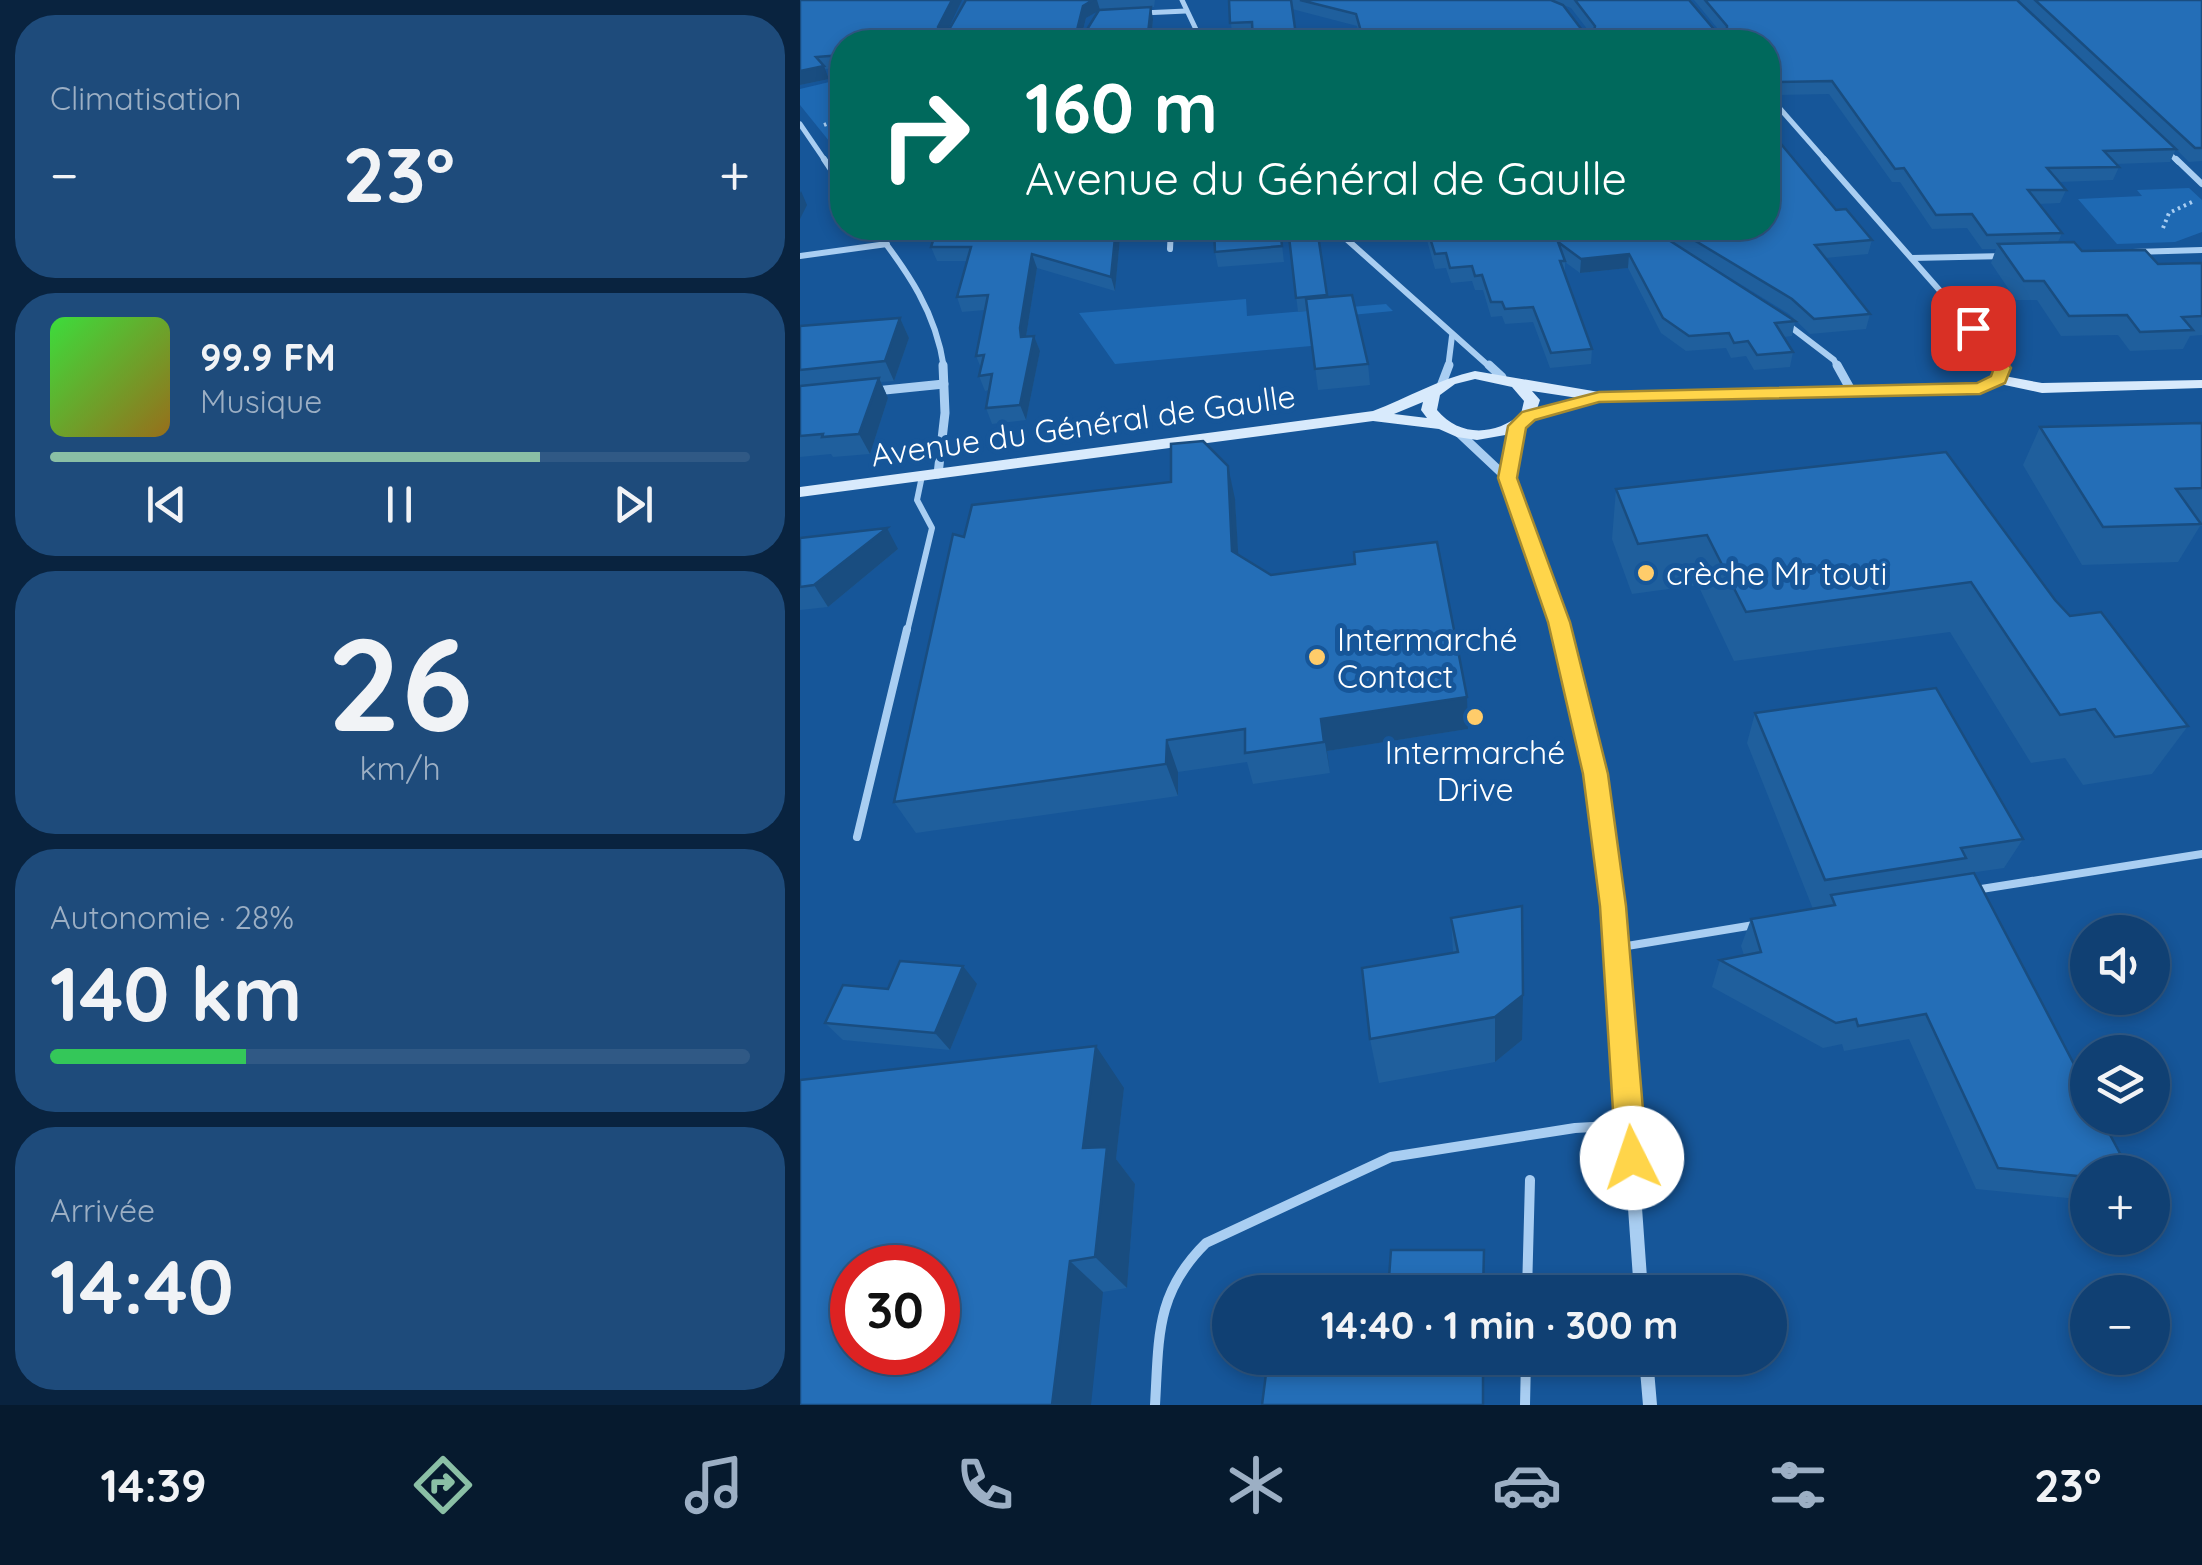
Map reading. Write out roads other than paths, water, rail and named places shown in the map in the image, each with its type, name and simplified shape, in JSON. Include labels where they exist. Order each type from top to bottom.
[{"type":"street","points":[[1182,0],[1196,30]]},
{"type":"street","points":[[1142,14],[1186,10]]},
{"type":"street","points":[[1780,109],[1993,351],[2002,368],[1999,379]]},
{"type":"street","points":[[1780,116],[1786,116]]},
{"type":"street","points":[[800,124],[830,168]]},
{"type":"street","points":[[800,141],[810,138]]},
{"type":"street","points":[[2154,140],[2202,184]]},
{"type":"street","points":[[884,240],[931,314],[944,384],[930,475]]},
{"type":"street","points":[[1170,240],[1170,248]]},
{"type":"street","points":[[1347,240],[1452,336],[1532,400],[1508,478]]},
{"type":"street","points":[[800,256],[887,244]]},
{"type":"street","points":[[2114,253],[2202,250]]},
{"type":"street","points":[[1912,258],[2023,255]]},
{"type":"street","points":[[1774,315],[1834,360],[1852,392]]},
{"type":"street","points":[[1440,424],[1429,410],[1451,360],[1452,336]]},
{"type":"street","name":"Avenue du Général de Gaulle","points":[[1373,416],[1476,375],[1510,380]]},
{"type":"street","points":[[1510,380],[1599,397],[1968,390],[1999,379],[2042,388],[2202,384]]},
{"type":"street","points":[[858,393],[944,384]]},
{"type":"street","points":[[1459,433],[1496,434],[1523,421],[1599,397]]},
{"type":"street","name":"Avenue du Général de Gaulle","points":[[800,492],[1373,416],[1440,424],[1459,433]]},
{"type":"street","points":[[1459,433],[1508,478],[1559,622],[1596,774],[1616,948],[1640,1275]]},
{"type":"street","points":[[1647,1375],[1650,1405]]},
{"type":"lane","points":[[857,837],[932,528],[917,500],[930,475]]},
{"type":"lane","points":[[1970,891],[2202,854]]},
{"type":"lane","points":[[1616,948],[1757,925]]},
{"type":"lane","points":[[1155,1405],[1162,1302],[1186,1259],[1206,1242],[1392,1157],[1574,1128],[1629,1125]]},
{"type":"lane","points":[[1527,1275],[1530,1180]]},
{"type":"lane","points":[[1524,1405],[1525,1375]]},
{"type":"place","name":"crèche Mr touti","points":[[1646,573]]},
{"type":"place","name":"Intermarché Contact","points":[[1317,657]]},
{"type":"place","name":"Intermarché Drive","points":[[1475,717]]}]
